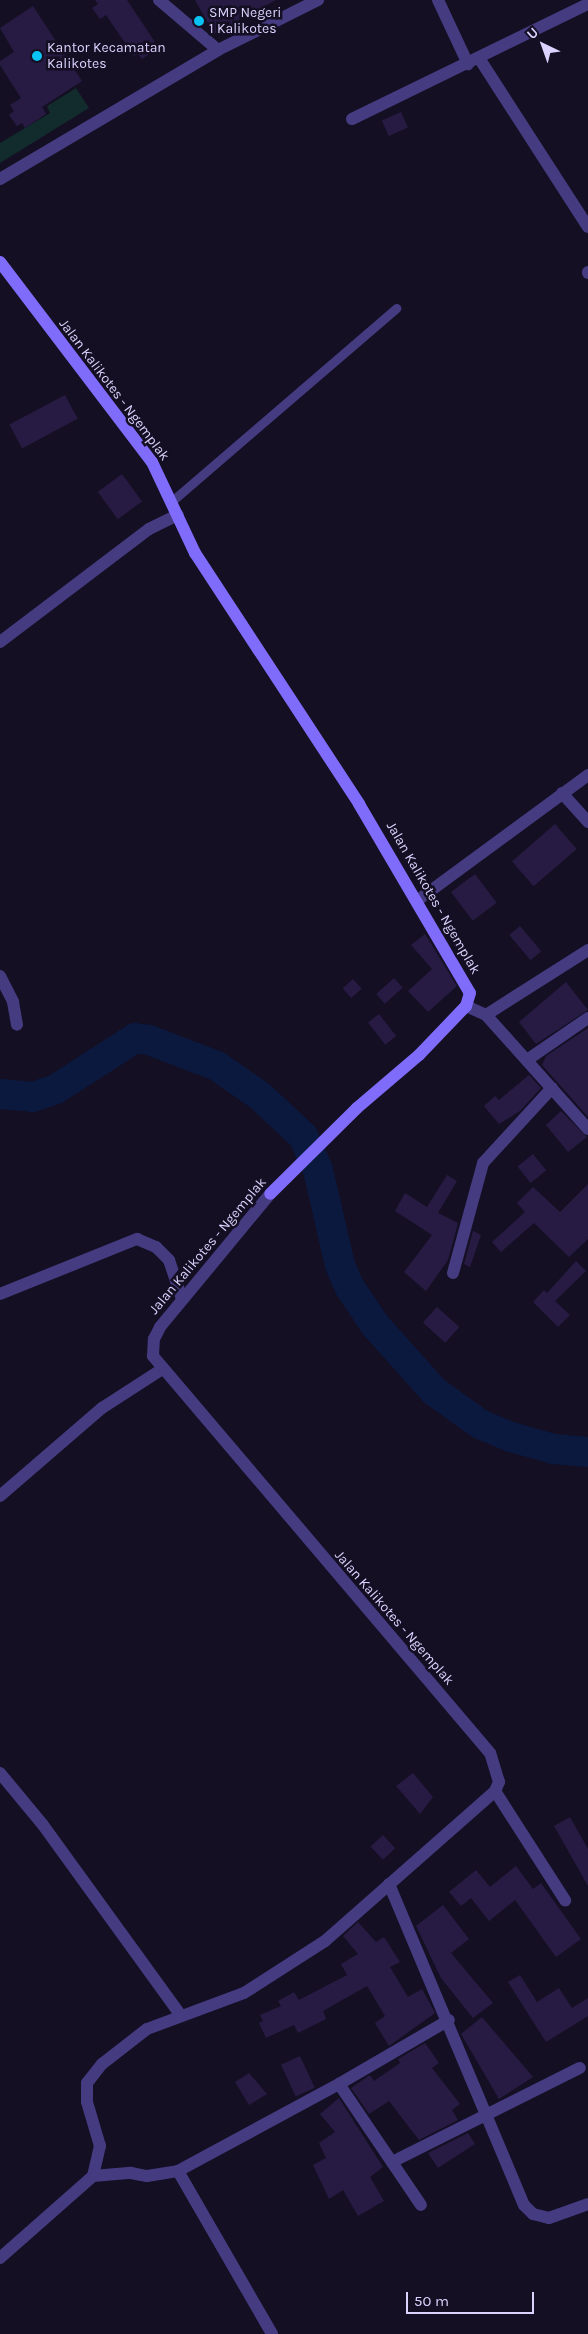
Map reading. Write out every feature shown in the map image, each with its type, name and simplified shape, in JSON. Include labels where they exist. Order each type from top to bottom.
[{"type":"main road","name":"Jalan Kalikotes - Ngemplak","points":[[0,262],[152,462],[195,552],[418,900],[470,993],[466,1006],[419,1055],[312,1150],[270,1194]]},
{"type":"street","points":[[159,0],[218,50]]},
{"type":"street","points":[[0,179],[218,50],[318,0]]},
{"type":"street","points":[[438,0],[474,61],[588,227]]},
{"type":"street","points":[[352,119],[588,4]]},
{"type":"street","points":[[0,642],[149,529],[178,515]]},
{"type":"street","points":[[418,900],[588,775]]},
{"type":"street","points":[[562,793],[588,822]]},
{"type":"street","points":[[486,1016],[587,953]]},
{"type":"street","points":[[0,976],[13,1002],[17,1025]]},
{"type":"street","points":[[466,1006],[486,1016],[588,1129]]},
{"type":"street","points":[[527,1060],[588,1018]]},
{"type":"street","points":[[453,1273],[483,1163],[552,1088]]},
{"type":"street","name":"Jalan Kalikotes - Ngemplak","points":[[270,1194],[182,1300],[154,1339],[153,1356],[161,1370],[490,1753],[500,1776],[496,1791]]},
{"type":"street","points":[[0,1294],[137,1239],[156,1247],[169,1260],[182,1300]]},
{"type":"street","points":[[0,1496],[102,1408],[161,1370]]},
{"type":"street","points":[[0,1773],[44,1825],[180,2014]]},
{"type":"street","points":[[0,2258],[93,2176],[100,2146],[87,2097],[90,2075],[130,2041],[180,2014],[269,1980],[325,1941],[496,1791],[565,1900]]},
{"type":"street","points":[[389,1884],[449,2020],[524,2206],[532,2214],[549,2218],[588,2204]]},
{"type":"street","points":[[93,2176],[131,2173],[147,2176],[178,2171],[339,2084],[449,2020]]},
{"type":"street","points":[[392,2162],[580,2068]]},
{"type":"street","points":[[339,2084],[421,2205]]},
{"type":"street","points":[[178,2171],[272,2334]]},
{"type":"lane","points":[[172,501],[396,308]]},
{"type":"green space","points":[[76,88],[89,108],[0,163],[0,143],[50,113],[47,106]]},
{"type":"building","points":[[95,0],[127,0],[155,42],[150,46],[154,51],[142,59],[138,54],[134,56],[106,15],[100,19],[92,8],[98,4]]},
{"type":"building","points":[[195,0],[276,0],[214,34]]},
{"type":"building","name":"Kantor Kecamatan Kalikotes","points":[[33,6],[82,81],[42,107],[46,114],[25,128],[22,123],[17,126],[9,115],[14,111],[10,105],[21,98],[0,65],[0,61],[14,52],[0,28]]},
{"type":"building","points":[[401,112],[408,128],[389,136],[382,121]]},
{"type":"building","points":[[65,395],[78,419],[22,448],[9,425]]},
{"type":"building","points":[[122,474],[142,502],[118,519],[98,492]]},
{"type":"building","points":[[555,824],[577,849],[534,886],[512,861]]},
{"type":"building","points":[[475,874],[497,903],[473,921],[451,892]]},
{"type":"building","points":[[520,926],[541,951],[530,960],[509,935]]},
{"type":"building","points":[[425,934],[457,986],[428,1012],[408,991],[432,969],[411,945]]},
{"type":"building","points":[[394,978],[403,988],[385,1004],[376,994]]},
{"type":"building","points":[[353,979],[362,989],[351,998],[343,988]]},
{"type":"building","points":[[566,982],[588,1010],[536,1044],[519,1022]]},
{"type":"building","points":[[379,1014],[396,1036],[385,1045],[368,1023]]},
{"type":"building","points":[[588,1028],[588,1117],[542,1065],[546,1056]]},
{"type":"building","points":[[529,1075],[541,1088],[520,1111],[499,1124],[484,1106],[495,1096],[499,1100]]},
{"type":"building","points":[[561,1111],[587,1137],[568,1152],[546,1125]]},
{"type":"building","points":[[533,1154],[546,1170],[531,1183],[517,1167]]},
{"type":"building","points":[[447,1175],[457,1181],[438,1213],[458,1223],[448,1260],[426,1291],[404,1272],[432,1235],[395,1211],[405,1193],[427,1207]]},
{"type":"building","points":[[588,1184],[588,1239],[569,1257],[534,1223],[501,1252],[492,1242],[525,1212],[517,1203],[533,1187],[560,1212]]},
{"type":"building","points":[[473,1231],[481,1235],[470,1267],[464,1264]]},
{"type":"building","points":[[576,1261],[586,1271],[555,1301],[570,1315],[558,1327],[533,1302],[544,1290],[547,1293]]},
{"type":"building","points":[[437,1307],[459,1327],[445,1343],[423,1323]]},
{"type":"building","points":[[413,1773],[433,1797],[420,1814],[396,1786]]},
{"type":"building","points":[[570,1817],[588,1849],[588,1886],[554,1826]]},
{"type":"building","points":[[383,1835],[395,1848],[383,1860],[371,1847]]},
{"type":"building","points":[[516,1866],[533,1889],[541,1883],[581,1939],[556,1957],[515,1900],[489,1921],[471,1898],[461,1906],[449,1892],[476,1870],[490,1887]]},
{"type":"building","points":[[443,1905],[469,1939],[451,1953],[493,2003],[473,2018],[441,1978],[416,1926]]},
{"type":"building","points":[[358,1922],[376,1942],[384,1937],[400,1962],[390,1967],[408,1997],[422,1989],[435,2013],[389,2046],[375,2023],[385,2016],[367,1986],[323,2011],[326,2019],[298,2033],[294,2025],[266,2038],[259,2023],[263,2021],[260,2015],[281,2006],[278,2001],[294,1992],[299,2000],[347,1975],[341,1964],[358,1954],[343,1936]]},
{"type":"building","points":[[520,1975],[537,2002],[559,1988],[572,2008],[588,1998],[588,2016],[546,2042],[508,1982]]},
{"type":"building","points":[[482,2017],[533,2077],[499,2099],[461,2034]]},
{"type":"building","points":[[425,2043],[439,2063],[432,2068],[460,2104],[452,2110],[458,2120],[419,2140],[389,2101],[369,2114],[351,2088],[370,2075],[374,2081],[400,2063],[398,2059]]},
{"type":"building","points":[[300,2056],[315,2088],[296,2097],[281,2065]]},
{"type":"building","points":[[249,2073],[267,2094],[249,2105],[235,2082]]},
{"type":"building","points":[[339,2098],[383,2167],[370,2177],[384,2201],[358,2216],[343,2190],[329,2199],[313,2165],[326,2158],[319,2143],[335,2132],[320,2114]]},
{"type":"building","points":[[468,2133],[475,2144],[438,2168],[428,2153]]},
{"type":"waterway","points":[[0,1094],[33,1097],[56,1089],[135,1038],[149,1040],[217,1066],[260,1096],[303,1136],[318,1170],[340,1265],[349,1286],[375,1325],[434,1391],[480,1424],[511,1437],[554,1449],[588,1452]]},
{"type":"place","name":"SMP Negeri 1 Kalikotes","points":[[199,21]]},
{"type":"place","name":"Kantor Kecamatan Kalikotes","points":[[37,56]]}]
